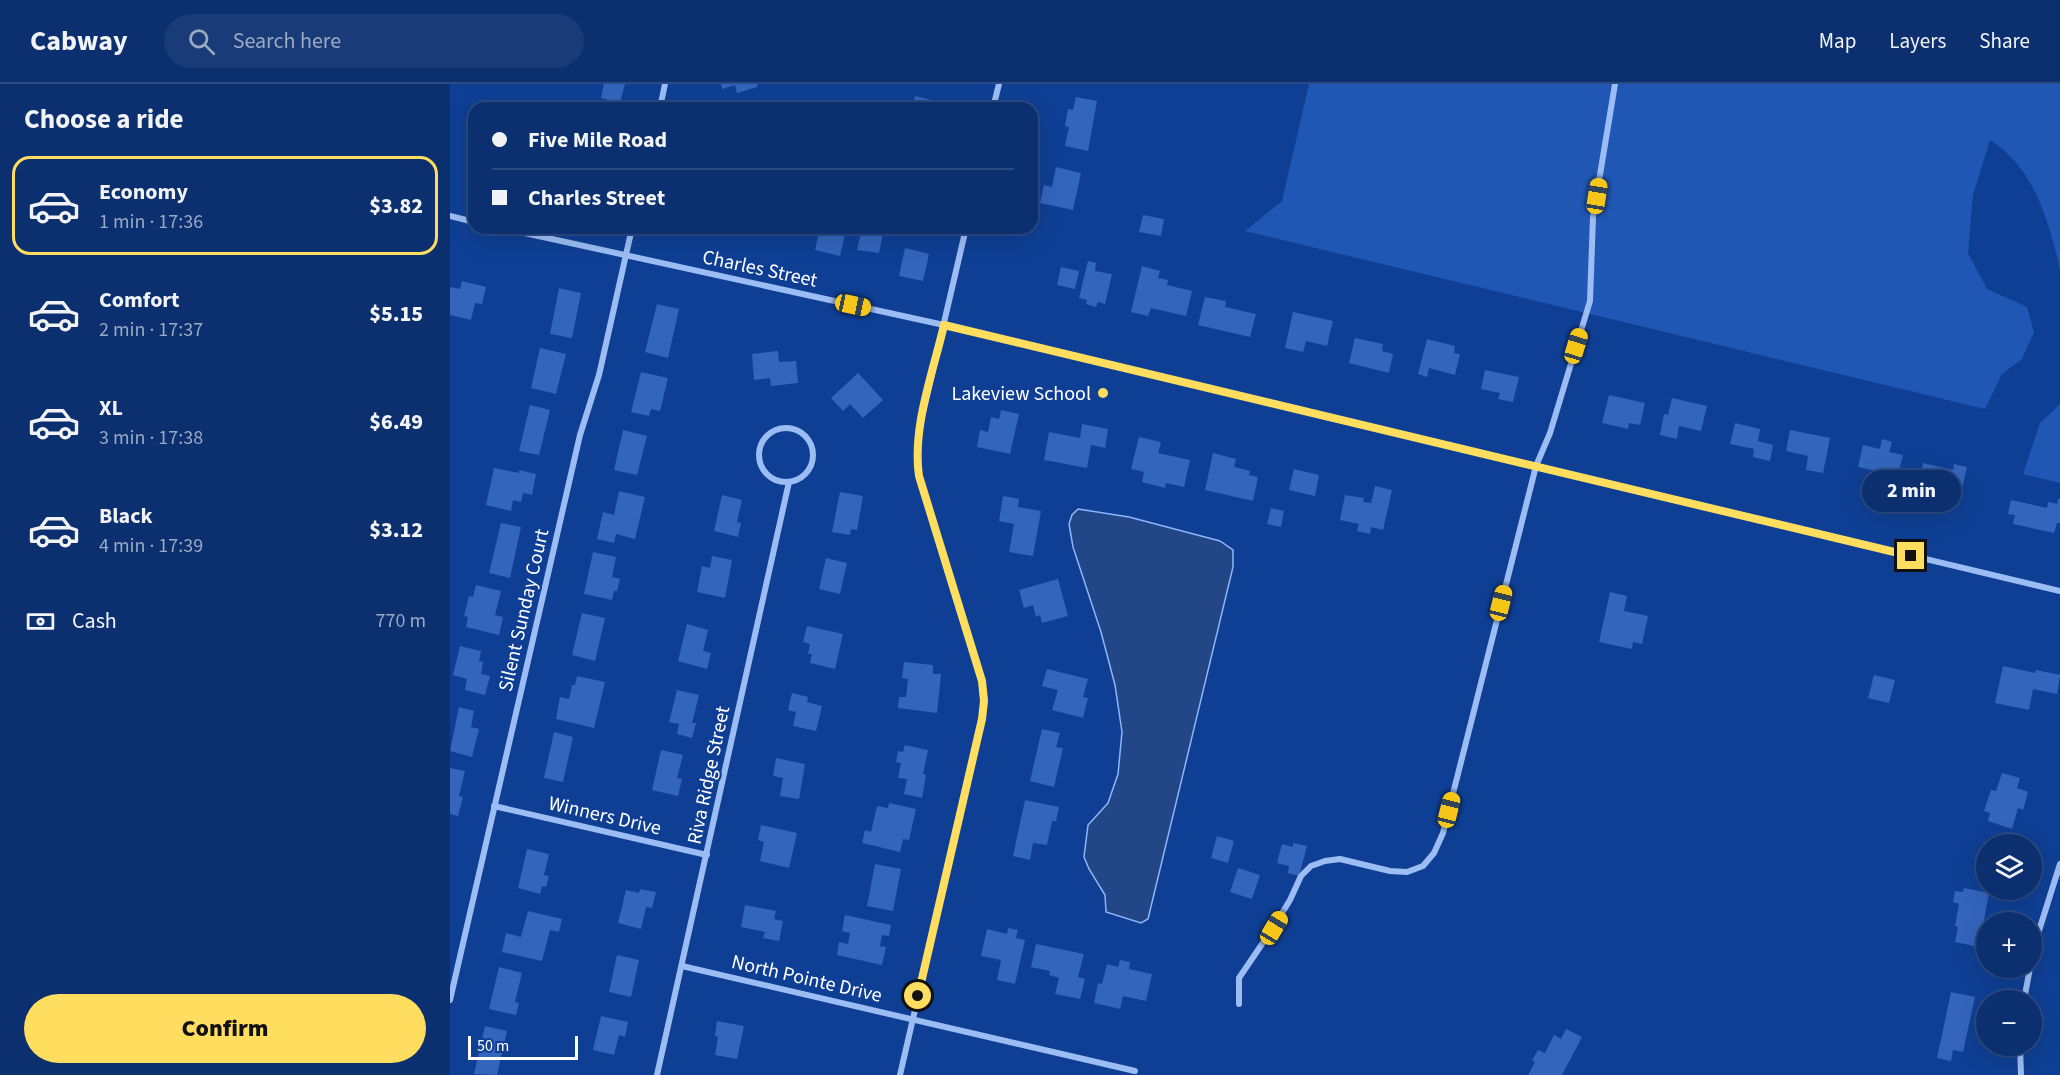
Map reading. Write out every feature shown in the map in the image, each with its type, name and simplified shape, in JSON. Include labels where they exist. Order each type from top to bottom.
[{"type":"street","points":[[661,102],[665,84]]},
{"type":"street","points":[[994,102],[999,84]]},
{"type":"street","points":[[1239,1004],[1239,978],[1274,928],[1301,876],[1311,866],[1325,861],[1340,860],[1390,871],[1407,872],[1423,867],[1434,853],[1443,833],[1536,465],[1550,433],[1590,301],[1593,217],[1615,84]]},
{"type":"street","points":[[450,216],[468,220]]},
{"type":"street","name":"Charles Street","points":[[529,234],[944,325],[2060,591]]},
{"type":"street","name":"Silent Sunday Court","points":[[450,1000],[580,435],[599,375],[631,234]]},
{"type":"street","points":[[900,1075],[982,719],[984,701],[982,681],[919,476],[917,458],[919,430],[965,234]]},
{"type":"street","points":[[788,428],[804,434],[810,441],[813,459],[805,475],[789,482],[772,478],[765,472],[759,456],[760,447],[771,432],[788,428]]},
{"type":"street","name":"Riva Ridge Street","points":[[657,1075],[789,482]]},
{"type":"street","name":"Winners Drive","points":[[494,806],[707,855]]},
{"type":"street","points":[[2042,921],[2060,864]]},
{"type":"street","name":"North Pointe Drive","points":[[682,966],[1134,1071]]},
{"type":"street","points":[[2020,1056],[2021,1075]]},
{"type":"shaded area","points":[[1309,84],[2060,84],[2060,269],[2044,214],[2029,181],[2005,152],[1990,140],[1973,195],[1968,253],[1987,289],[2027,307],[2034,332],[2022,359],[2002,374],[1985,409],[1245,231],[1282,201]]},
{"type":"shaded area","points":[[2060,404],[2060,483],[2023,474],[2040,423]]},
{"type":"shaded area","points":[[1078,509],[1129,517],[1220,541],[1233,550],[1233,567],[1148,919],[1141,923],[1106,912],[1105,895],[1084,857],[1088,825],[1108,803],[1118,774],[1122,732],[1115,685],[1101,632],[1073,547],[1069,524],[1072,515]]},
{"type":"building","points":[[604,84],[625,84],[620,102],[601,98]]},
{"type":"building","points":[[721,84],[757,84],[757,87],[737,93],[735,85],[722,89]]},
{"type":"building","points":[[915,96],[939,102],[914,102]]},
{"type":"building","points":[[1076,97],[1097,101],[1088,151],[1065,146],[1069,127],[1065,126],[1068,109],[1073,110]]},
{"type":"building","points":[[1056,167],[1081,173],[1073,210],[1040,203],[1044,185],[1052,187]]},
{"type":"building","points":[[1143,215],[1164,219],[1161,236],[1139,232]]},
{"type":"building","points":[[819,234],[845,234],[840,256],[815,250]]},
{"type":"building","points":[[861,234],[883,234],[879,253],[857,250]]},
{"type":"building","points":[[905,248],[929,254],[923,281],[899,276]]},
{"type":"building","points":[[1088,261],[1096,263],[1095,271],[1112,274],[1105,304],[1098,302],[1096,307],[1086,304],[1087,300],[1079,298]]},
{"type":"building","points":[[1142,266],[1160,271],[1158,278],[1168,280],[1167,285],[1192,291],[1186,316],[1151,308],[1148,316],[1131,312]]},
{"type":"building","points":[[1061,267],[1079,271],[1075,289],[1057,285]]},
{"type":"building","points":[[462,281],[486,287],[482,304],[475,303],[471,320],[450,315],[450,287],[460,289]]},
{"type":"building","points":[[559,288],[581,293],[572,338],[550,334]]},
{"type":"building","points":[[1205,297],[1226,301],[1225,307],[1256,314],[1250,337],[1198,325]]},
{"type":"building","points":[[657,304],[679,309],[668,358],[645,352]]},
{"type":"building","points":[[1293,312],[1333,321],[1327,346],[1306,341],[1303,352],[1285,348]]},
{"type":"building","points":[[1355,338],[1383,344],[1382,351],[1393,354],[1389,373],[1349,363]]},
{"type":"building","points":[[1427,339],[1455,346],[1454,353],[1460,354],[1455,375],[1429,368],[1427,377],[1418,374]]},
{"type":"building","points":[[540,348],[566,354],[556,394],[531,388]]},
{"type":"building","points":[[778,351],[779,362],[796,361],[798,383],[771,386],[770,378],[754,380],[752,354]]},
{"type":"building","points":[[1485,370],[1519,377],[1513,402],[1498,399],[1500,393],[1481,389]]},
{"type":"building","points":[[641,372],[668,378],[660,411],[651,409],[649,416],[631,412]]},
{"type":"building","points":[[858,373],[883,400],[863,418],[850,404],[843,411],[831,398]]},
{"type":"building","points":[[1609,395],[1645,403],[1640,425],[1629,423],[1628,429],[1602,423]]},
{"type":"building","points":[[1672,398],[1707,406],[1701,431],[1679,426],[1677,439],[1660,435],[1664,414],[1668,415]]},
{"type":"building","points":[[530,405],[550,410],[539,455],[519,451]]},
{"type":"building","points":[[1001,410],[1019,414],[1010,454],[977,447],[980,430],[988,432],[991,417],[999,419]]},
{"type":"building","points":[[1735,423],[1760,429],[1758,441],[1773,445],[1770,461],[1753,457],[1754,449],[1730,444]]},
{"type":"building","points":[[1082,424],[1108,429],[1105,448],[1091,445],[1087,468],[1044,460],[1049,432],[1080,438]]},
{"type":"building","points":[[623,430],[647,436],[637,475],[614,470]]},
{"type":"building","points":[[1790,430],[1830,438],[1823,473],[1806,470],[1808,456],[1786,451]]},
{"type":"building","points":[[1139,437],[1161,442],[1158,453],[1190,460],[1184,487],[1166,483],[1165,488],[1142,482],[1144,472],[1131,469]]},
{"type":"building","points":[[1882,439],[1892,442],[1889,452],[1903,455],[1894,491],[1878,487],[1881,472],[1858,467],[1863,445],[1880,449]]},
{"type":"building","points":[[1213,453],[1236,459],[1234,467],[1250,471],[1249,475],[1258,477],[1253,501],[1205,490]]},
{"type":"building","points":[[1923,463],[1953,470],[1954,464],[1967,467],[1962,489],[1951,487],[1950,492],[1918,485]]},
{"type":"building","points":[[494,468],[536,474],[532,495],[523,493],[521,502],[513,500],[511,511],[486,505]]},
{"type":"building","points":[[1294,469],[1319,475],[1315,496],[1289,490]]},
{"type":"building","points":[[1375,486],[1392,490],[1383,530],[1371,527],[1370,534],[1357,531],[1359,524],[1340,520],[1345,495],[1364,498],[1363,502],[1371,503]]},
{"type":"building","points":[[619,491],[645,497],[635,539],[616,534],[614,543],[597,539],[603,512],[614,515]]},
{"type":"building","points":[[840,492],[863,496],[857,530],[851,529],[850,535],[832,532]]},
{"type":"building","points":[[722,495],[742,500],[737,522],[741,523],[738,537],[714,531]]},
{"type":"building","points":[[1003,496],[1019,499],[1018,507],[1041,511],[1033,556],[1009,552],[1014,524],[999,521]]},
{"type":"building","points":[[2060,499],[2060,523],[2057,523],[2054,533],[2013,524],[2015,515],[2008,514],[2011,500],[2047,508],[2048,502],[2057,504]]},
{"type":"building","points":[[1271,508],[1284,511],[1281,527],[1267,524]]},
{"type":"building","points":[[501,523],[521,527],[510,578],[489,573]]},
{"type":"building","points":[[593,552],[616,557],[612,577],[620,579],[612,600],[584,594]]},
{"type":"building","points":[[712,556],[732,560],[725,598],[697,592],[702,566],[710,568]]},
{"type":"building","points":[[826,558],[847,563],[840,594],[819,589]]},
{"type":"building","points":[[1058,579],[1068,616],[1042,623],[1040,615],[1036,617],[1033,605],[1024,608],[1019,590]]},
{"type":"building","points":[[476,585],[501,591],[495,615],[503,617],[499,635],[466,627],[468,617],[464,616],[469,596],[473,597]]},
{"type":"building","points":[[1610,592],[1627,596],[1624,611],[1648,616],[1642,644],[1633,642],[1632,649],[1599,642]]},
{"type":"building","points":[[582,613],[605,618],[595,661],[572,655]]},
{"type":"building","points":[[687,624],[708,630],[703,651],[711,653],[707,669],[678,661]]},
{"type":"building","points":[[807,626],[843,634],[835,669],[810,663],[812,654],[808,654],[810,644],[803,642]]},
{"type":"building","points":[[460,646],[481,651],[479,661],[483,662],[481,674],[490,676],[485,695],[465,690],[467,679],[453,675]]},
{"type":"building","points":[[904,662],[933,665],[933,674],[941,674],[937,713],[898,708],[899,697],[906,697],[908,679],[902,678]]},
{"type":"building","points":[[2003,666],[2035,673],[2036,670],[2060,675],[2057,694],[2033,689],[2029,710],[1995,703]]},
{"type":"building","points":[[1047,669],[1088,679],[1083,697],[1088,698],[1083,718],[1052,710],[1058,690],[1042,686]]},
{"type":"building","points":[[1874,675],[1895,680],[1889,703],[1868,698]]},
{"type":"building","points":[[577,676],[605,682],[594,728],[556,719],[560,697],[569,699]]},
{"type":"building","points":[[677,690],[699,695],[692,723],[696,723],[692,738],[677,734],[679,724],[669,722]]},
{"type":"building","points":[[792,693],[808,697],[807,702],[822,706],[816,731],[793,726],[796,712],[788,710]]},
{"type":"building","points":[[459,707],[474,711],[471,727],[479,729],[472,757],[450,751]]},
{"type":"building","points":[[1042,729],[1060,733],[1056,747],[1063,748],[1054,787],[1030,781]]},
{"type":"building","points":[[554,732],[573,737],[563,782],[544,778]]},
{"type":"building","points":[[905,745],[928,750],[923,774],[926,775],[922,798],[904,794],[907,779],[898,778],[901,763],[896,762],[898,751],[903,752]]},
{"type":"building","points":[[661,750],[683,755],[677,778],[682,779],[678,796],[652,790]]},
{"type":"building","points":[[776,758],[805,764],[799,799],[780,796],[783,778],[773,776]]},
{"type":"building","points":[[450,768],[465,771],[459,796],[463,797],[458,816],[450,814]]},
{"type":"building","points":[[2002,773],[2020,778],[2017,788],[2028,792],[2023,810],[2018,808],[2012,829],[1988,821],[1990,813],[1984,811],[1991,790],[1996,791]]},
{"type":"building","points":[[1025,800],[1059,807],[1056,821],[1052,821],[1047,845],[1033,843],[1030,860],[1013,856]]},
{"type":"building","points":[[889,803],[916,809],[909,840],[903,839],[900,852],[862,843],[865,830],[871,832],[877,806],[888,808]]},
{"type":"building","points":[[761,825],[797,833],[789,868],[760,861],[764,842],[758,840]]},
{"type":"building","points":[[1217,836],[1234,841],[1228,863],[1211,858]]},
{"type":"building","points":[[1293,843],[1307,846],[1299,876],[1288,873],[1289,866],[1277,863],[1282,844],[1293,847]]},
{"type":"building","points":[[527,849],[549,854],[544,875],[549,876],[546,887],[542,886],[540,894],[518,888]]},
{"type":"building","points":[[875,864],[901,869],[893,911],[867,906]]},
{"type":"building","points":[[1238,868],[1260,875],[1252,899],[1230,892]]},
{"type":"building","points":[[1964,888],[1976,890],[1976,900],[1988,900],[1985,912],[1976,912],[1976,946],[1955,942],[1959,904],[1953,902],[1955,891],[1963,892]]},
{"type":"building","points":[[640,889],[656,892],[652,908],[646,907],[641,929],[618,923],[626,890],[639,893]]},
{"type":"building","points":[[745,905],[776,911],[774,919],[783,921],[779,941],[763,938],[765,932],[741,927]]},
{"type":"building","points":[[528,911],[562,919],[559,932],[550,930],[542,961],[502,952],[506,933],[521,937]]},
{"type":"building","points":[[845,915],[891,925],[889,936],[882,935],[880,946],[886,947],[882,965],[837,955],[839,942],[848,944],[850,933],[842,931]]},
{"type":"building","points":[[1008,928],[1018,930],[1016,938],[1025,940],[1015,984],[997,980],[1001,960],[981,956],[987,929],[1007,934]]},
{"type":"building","points":[[1036,944],[1084,954],[1078,977],[1085,979],[1080,999],[1055,994],[1059,978],[1049,975],[1050,971],[1031,967]]},
{"type":"building","points":[[617,955],[639,960],[631,997],[609,992]]},
{"type":"building","points":[[1120,960],[1130,962],[1129,969],[1152,974],[1146,1001],[1123,996],[1120,1009],[1094,1003],[1098,983],[1102,984],[1107,964],[1118,967]]},
{"type":"building","points":[[499,967],[522,973],[515,1002],[519,1003],[516,1015],[489,1009]]},
{"type":"building","points":[[1951,992],[1975,997],[1963,1052],[1953,1050],[1951,1061],[1937,1058]]},
{"type":"building","points":[[601,1016],[628,1022],[625,1037],[619,1035],[614,1055],[593,1050]]},
{"type":"building","points":[[717,1021],[744,1026],[737,1059],[715,1055],[718,1037],[715,1036]]},
{"type":"building","points":[[485,1026],[507,1031],[497,1075],[474,1074]]},
{"type":"building","points":[[1566,1029],[1582,1037],[1562,1075],[1528,1075],[1535,1062],[1532,1060],[1538,1050],[1545,1053],[1554,1035],[1561,1039]]},
{"type":"place","name":"Lakeview School","points":[[1103,393]]},
{"type":"route","points":[[918,996],[982,719],[984,701],[982,681],[919,476],[917,458],[917,439],[944,325],[1911,556]]}]
